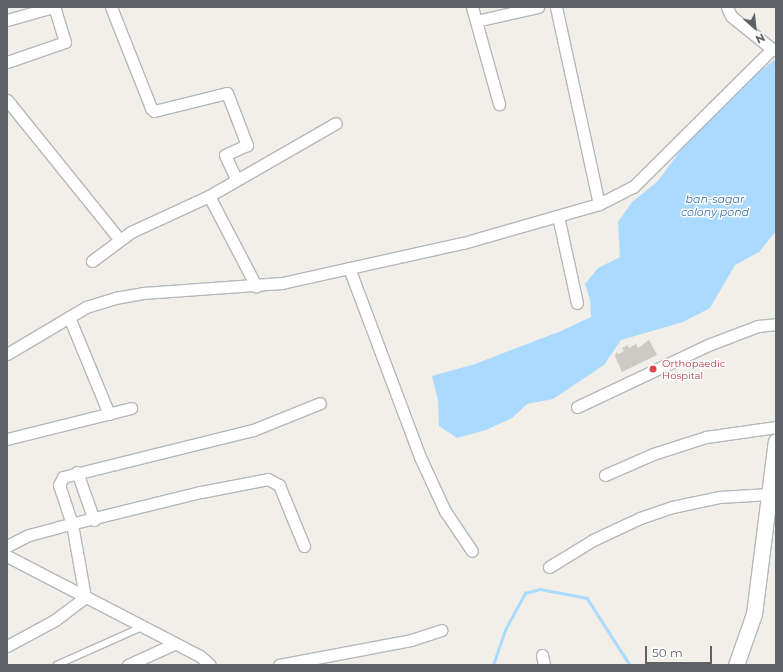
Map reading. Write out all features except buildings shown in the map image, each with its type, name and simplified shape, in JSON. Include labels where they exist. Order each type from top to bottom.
[{"type":"main road","points":[[736,665],[754,614],[776,441]]},
{"type":"street","points":[[7,20],[53,7],[65,42],[7,62]]},
{"type":"street","points":[[111,7],[151,108],[154,111],[227,93],[247,145],[225,155],[236,179]]},
{"type":"street","points":[[472,7],[500,104]]},
{"type":"street","points":[[476,22],[538,7]]},
{"type":"street","points":[[556,7],[599,204]]},
{"type":"street","points":[[7,354],[86,307],[144,293],[282,284],[463,243],[599,204],[633,187],[774,49],[731,16],[728,7]]},
{"type":"street","points":[[7,100],[120,240]]},
{"type":"street","points":[[92,261],[120,240],[161,217],[209,196],[236,179],[336,123]]},
{"type":"street","points":[[209,196],[256,286]]},
{"type":"street","points":[[558,216],[577,303]]},
{"type":"street","points":[[349,268],[420,456],[444,511],[472,551]]},
{"type":"street","points":[[69,317],[109,414]]},
{"type":"street","points":[[577,407],[708,345],[758,326],[776,324]]},
{"type":"street","points":[[85,597],[72,524],[59,485],[63,477],[77,472],[253,430],[320,403]]},
{"type":"street","points":[[7,439],[131,408]]},
{"type":"street","points":[[605,475],[653,454],[706,437],[776,427]]},
{"type":"street","points":[[77,472],[94,520]]},
{"type":"street","points":[[7,546],[29,535],[94,520],[201,492],[268,479],[279,484],[304,546]]},
{"type":"street","points":[[549,567],[593,540],[640,518],[672,507],[719,498],[769,494]]},
{"type":"street","points":[[7,556],[174,644],[200,656],[210,665]]},
{"type":"street","points":[[7,646],[55,620],[85,597]]},
{"type":"street","points":[[279,665],[411,640],[441,630]]},
{"type":"street","points":[[128,665],[174,644]]},
{"type":"lane","points":[[56,665],[142,627]]},
{"type":"water","name":"ban-sagar colony pond","points":[[776,59],[776,231],[759,252],[735,265],[710,308],[683,322],[621,340],[604,365],[553,399],[527,404],[512,418],[486,430],[457,438],[439,426],[438,401],[432,376],[475,364],[561,331],[591,317],[590,300],[585,284],[598,268],[620,257],[618,222],[632,202],[657,182],[684,146],[752,77]]},
{"type":"waterway","points":[[493,665],[505,630],[525,593],[540,589],[587,598],[630,665]]},
{"type":"place","name":"Orthopaedic Hospital","points":[[653,369]]}]
